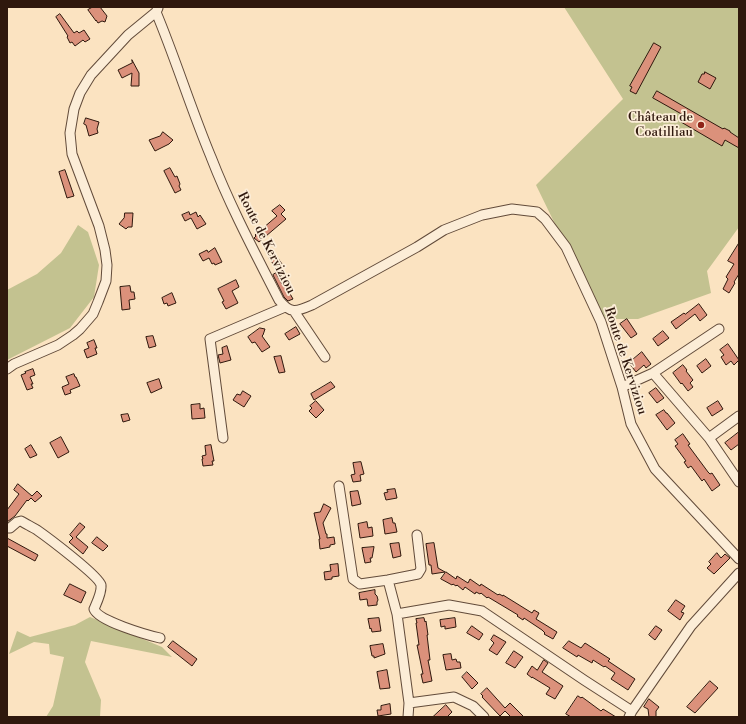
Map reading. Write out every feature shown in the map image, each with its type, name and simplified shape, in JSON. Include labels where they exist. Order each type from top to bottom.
[{"type":"street","name":"Route de Kerviziou","points":[[7,369],[14,364],[58,344],[80,329],[93,314],[106,281],[106,250],[99,226],[72,154],[70,133],[74,109],[80,93],[91,75],[128,35],[157,10],[211,157],[224,188],[279,300],[285,307],[294,311],[322,300],[417,247],[444,230],[482,215],[512,209],[537,212],[545,218],[566,247],[601,322],[632,424],[655,469],[739,559]]},
{"type":"street","points":[[223,438],[210,339],[285,307]]},
{"type":"street","points":[[294,311],[325,357]]},
{"type":"street","points":[[622,387],[654,373],[719,329]]},
{"type":"street","points":[[654,373],[709,438],[739,482]]},
{"type":"street","points":[[709,438],[739,416]]},
{"type":"street","points":[[339,486],[353,579],[360,584],[418,574],[421,569],[417,535]]},
{"type":"street","points":[[7,528],[10,528],[16,522],[21,521],[56,544],[97,579],[101,584],[101,589],[94,609],[95,612],[116,624],[160,638]]},
{"type":"street","points":[[397,614],[450,605],[482,611],[584,680],[631,714],[691,626],[739,573]]},
{"type":"street","points":[[388,580],[397,614],[410,703],[408,717]]},
{"type":"street","points":[[410,703],[454,697],[473,706],[484,717]]},
{"type":"shaded area","points":[[564,7],[739,7],[739,227],[707,271],[711,293],[638,319],[606,319],[592,300],[536,185],[623,99]]},
{"type":"shaded area","points":[[78,225],[88,232],[99,265],[94,297],[70,328],[7,360],[7,290],[37,274],[61,253]]},
{"type":"shaded area","points":[[90,617],[162,647],[172,657],[91,641],[85,662],[101,700],[100,717],[46,717],[53,706],[64,657],[50,654],[49,644],[34,642],[9,654],[17,631],[30,637],[75,625]]},
{"type":"building","points":[[93,7],[100,7],[107,16],[105,22],[102,21],[98,23],[96,21],[88,10]]},
{"type":"building","points":[[60,14],[74,33],[77,31],[79,33],[84,30],[90,39],[85,42],[83,40],[75,46],[72,42],[70,43],[67,37],[68,36],[56,17]]},
{"type":"building","points":[[654,43],[661,47],[636,94],[630,91],[632,87],[630,86]]},
{"type":"building","points":[[132,60],[139,73],[139,86],[131,86],[132,73],[122,78],[118,70],[132,63]]},
{"type":"building","points":[[705,72],[716,78],[710,89],[698,82],[702,74]]},
{"type":"building","name":"Château de Coatilliau","points":[[657,91],[723,129],[724,128],[730,131],[739,138],[739,148],[725,140],[722,146],[681,122],[685,116],[653,98]]},
{"type":"building","points":[[86,118],[99,122],[97,129],[98,133],[89,136],[86,125],[84,124]]},
{"type":"building","points":[[163,132],[173,140],[169,144],[155,151],[149,140],[160,136]]},
{"type":"building","points":[[170,168],[175,177],[177,176],[180,184],[179,186],[181,190],[175,193],[164,171]]},
{"type":"building","points":[[65,170],[74,196],[67,198],[59,172]]},
{"type":"building","points":[[280,205],[285,210],[281,214],[286,219],[259,242],[254,238],[256,236],[255,235],[277,216],[272,211]]},
{"type":"building","points":[[189,212],[190,215],[196,212],[198,217],[200,215],[206,224],[197,229],[191,218],[185,221],[182,215]]},
{"type":"building","points":[[125,213],[133,213],[132,227],[128,227],[126,229],[119,224],[124,218]]},
{"type":"building","points":[[739,243],[739,274],[729,293],[723,289],[728,279],[726,277],[734,264],[728,261]]},
{"type":"building","points":[[215,248],[222,262],[215,265],[214,263],[212,264],[209,258],[203,261],[199,254],[207,250],[208,252]]},
{"type":"building","points":[[275,254],[282,264],[276,268],[269,258]]},
{"type":"building","points":[[276,273],[282,284],[284,283],[293,299],[288,301],[284,297],[273,275]]},
{"type":"building","points":[[236,280],[239,287],[232,291],[238,303],[226,309],[218,289]]},
{"type":"building","points":[[130,286],[131,292],[134,292],[135,299],[129,300],[130,309],[122,310],[120,287]]},
{"type":"building","points":[[172,293],[176,303],[168,306],[167,303],[164,304],[162,298]]},
{"type":"building","points":[[699,304],[707,315],[700,321],[695,314],[676,329],[671,322]]},
{"type":"building","points":[[627,319],[637,334],[631,338],[620,324]]},
{"type":"building","points":[[296,327],[300,334],[289,340],[285,334]]},
{"type":"building","points":[[260,328],[265,329],[262,336],[270,347],[262,352],[255,342],[252,343],[248,337]]},
{"type":"building","points":[[663,331],[669,338],[658,346],[653,339]]},
{"type":"building","points":[[153,336],[156,346],[149,348],[146,337]]},
{"type":"building","points":[[94,340],[97,348],[95,348],[97,354],[87,358],[84,350],[89,348],[87,343]]},
{"type":"building","points":[[728,344],[739,360],[734,365],[731,361],[726,365],[721,357],[724,355],[720,350]]},
{"type":"building","points":[[227,346],[231,360],[220,363],[218,355],[223,354],[222,348]]},
{"type":"building","points":[[642,352],[651,364],[646,368],[644,365],[636,372],[629,363]]},
{"type":"building","points":[[281,356],[285,372],[279,373],[274,357]]},
{"type":"building","points":[[706,359],[711,366],[702,373],[697,366]]},
{"type":"building","points":[[683,365],[693,380],[690,383],[693,387],[688,391],[673,373]]},
{"type":"building","points":[[33,369],[35,375],[30,377],[33,388],[27,390],[21,375]]},
{"type":"building","points":[[74,374],[80,386],[70,390],[71,393],[65,395],[62,387],[69,384],[66,377]]},
{"type":"building","points":[[159,379],[162,388],[151,393],[147,383]]},
{"type":"building","points":[[331,382],[335,387],[314,400],[311,394]]},
{"type":"building","points":[[656,388],[664,398],[657,403],[649,393]]},
{"type":"building","points":[[243,391],[251,396],[244,407],[233,400],[237,394],[240,395]]},
{"type":"building","points":[[316,401],[324,410],[316,418],[309,411],[312,408],[310,406]]},
{"type":"building","points":[[718,401],[723,409],[712,416],[707,408]]},
{"type":"building","points":[[200,404],[200,409],[204,408],[205,418],[192,419],[191,405]]},
{"type":"building","points":[[664,410],[675,423],[667,430],[656,415]]},
{"type":"building","points":[[128,414],[130,420],[123,422],[121,415]]},
{"type":"building","points":[[739,432],[739,444],[731,450],[725,443]]},
{"type":"building","points":[[683,434],[690,444],[688,445],[708,472],[710,474],[712,473],[720,485],[712,491],[704,479],[702,481],[691,466],[688,468],[684,462],[686,461],[675,446],[678,444],[675,440]]},
{"type":"building","points":[[61,437],[69,452],[58,458],[50,443]]},
{"type":"building","points":[[31,445],[37,455],[30,458],[25,449]]},
{"type":"building","points":[[211,445],[214,461],[212,461],[213,465],[203,466],[202,456],[206,455],[205,446]]},
{"type":"building","points":[[361,462],[364,474],[360,475],[361,481],[353,482],[351,475],[355,474],[353,463]]},
{"type":"building","points":[[18,484],[32,496],[37,491],[42,496],[35,502],[31,498],[28,501],[27,500],[15,516],[7,522],[7,510],[19,494],[14,490]]},
{"type":"building","points":[[395,489],[397,498],[386,500],[384,493],[388,492],[387,490]]},
{"type":"building","points":[[358,491],[361,504],[352,506],[350,492]]},
{"type":"building","points":[[324,504],[331,508],[323,523],[327,538],[334,537],[335,544],[330,545],[330,547],[320,549],[320,539],[314,513],[320,512]]},
{"type":"building","points":[[392,518],[397,532],[385,534],[383,520]]},
{"type":"building","points":[[367,522],[368,528],[372,527],[373,536],[360,538],[358,524]]},
{"type":"building","points":[[80,523],[85,527],[76,537],[88,547],[83,554],[69,542],[73,538],[70,535]]},
{"type":"building","points":[[97,537],[108,546],[103,551],[92,543]]},
{"type":"building","points":[[7,538],[38,555],[35,561],[7,546]]},
{"type":"building","points":[[399,543],[401,556],[393,558],[390,544]]},
{"type":"building","points":[[434,543],[438,568],[445,572],[432,574],[426,544]]},
{"type":"building","points":[[374,547],[372,558],[370,558],[371,562],[365,563],[362,548]]},
{"type":"building","points":[[717,553],[721,558],[725,554],[730,558],[714,574],[707,568],[711,564],[709,562]]},
{"type":"building","points":[[338,564],[339,576],[325,580],[324,572],[331,571],[330,565]]},
{"type":"building","points":[[446,572],[456,579],[457,576],[468,583],[470,579],[498,595],[503,595],[532,613],[534,610],[539,613],[536,619],[557,632],[553,639],[544,634],[545,633],[542,630],[524,618],[523,620],[517,616],[518,615],[488,597],[487,598],[481,593],[476,592],[475,594],[465,587],[463,590],[457,585],[452,585],[441,579]]},
{"type":"building","points":[[70,584],[86,592],[81,603],[64,595]]},
{"type":"building","points":[[375,590],[378,600],[377,605],[368,606],[367,599],[360,600],[359,593]]},
{"type":"building","points":[[676,600],[685,606],[681,612],[684,613],[680,620],[668,611]]},
{"type":"building","points":[[379,618],[381,631],[372,632],[368,619]]},
{"type":"building","points":[[424,618],[425,622],[426,621],[428,635],[430,660],[428,660],[432,681],[423,683],[421,674],[423,674],[417,645],[419,645],[416,619]]},
{"type":"building","points":[[455,618],[456,627],[445,629],[445,626],[441,627],[440,620]]},
{"type":"building","points":[[472,626],[483,634],[479,640],[467,633]]},
{"type":"building","points":[[656,626],[662,630],[655,640],[649,635]]},
{"type":"building","points":[[494,635],[506,642],[497,655],[489,650],[494,643],[491,640]]},
{"type":"building","points":[[173,641],[197,659],[192,666],[168,647]]},
{"type":"building","points":[[569,641],[581,648],[585,643],[610,659],[608,661],[635,679],[628,690],[611,679],[615,673],[605,666],[604,667],[593,660],[592,663],[578,655],[577,657],[563,648]]},
{"type":"building","points":[[383,644],[385,654],[374,658],[374,656],[372,656],[370,646]]},
{"type":"building","points":[[514,651],[523,657],[515,668],[506,663]]},
{"type":"building","points":[[451,654],[452,660],[456,659],[457,662],[460,662],[461,668],[446,670],[443,655]]},
{"type":"building","points":[[544,660],[548,663],[542,672],[563,686],[555,699],[546,694],[550,688],[527,674],[532,666],[537,670]]},
{"type":"building","points":[[387,670],[390,688],[380,689],[377,672]]},
{"type":"building","points":[[467,672],[478,683],[472,689],[462,677]]},
{"type":"building","points":[[710,681],[718,688],[695,713],[687,707]]},
{"type":"building","points":[[487,688],[505,708],[510,703],[524,717],[511,717],[505,711],[500,716],[482,697],[483,696],[481,694]]},
{"type":"building","points":[[578,696],[581,698],[582,697],[601,711],[603,709],[616,717],[571,717],[566,714]]},
{"type":"building","points":[[649,699],[659,707],[656,711],[656,717],[649,717],[648,709],[644,707]]},
{"type":"building","points":[[390,704],[391,714],[378,716],[377,710],[381,710],[381,706]]},
{"type":"building","points":[[446,705],[452,712],[447,717],[433,717]]},
{"type":"place","name":"Château de Coatilliau","points":[[701,125]]}]
